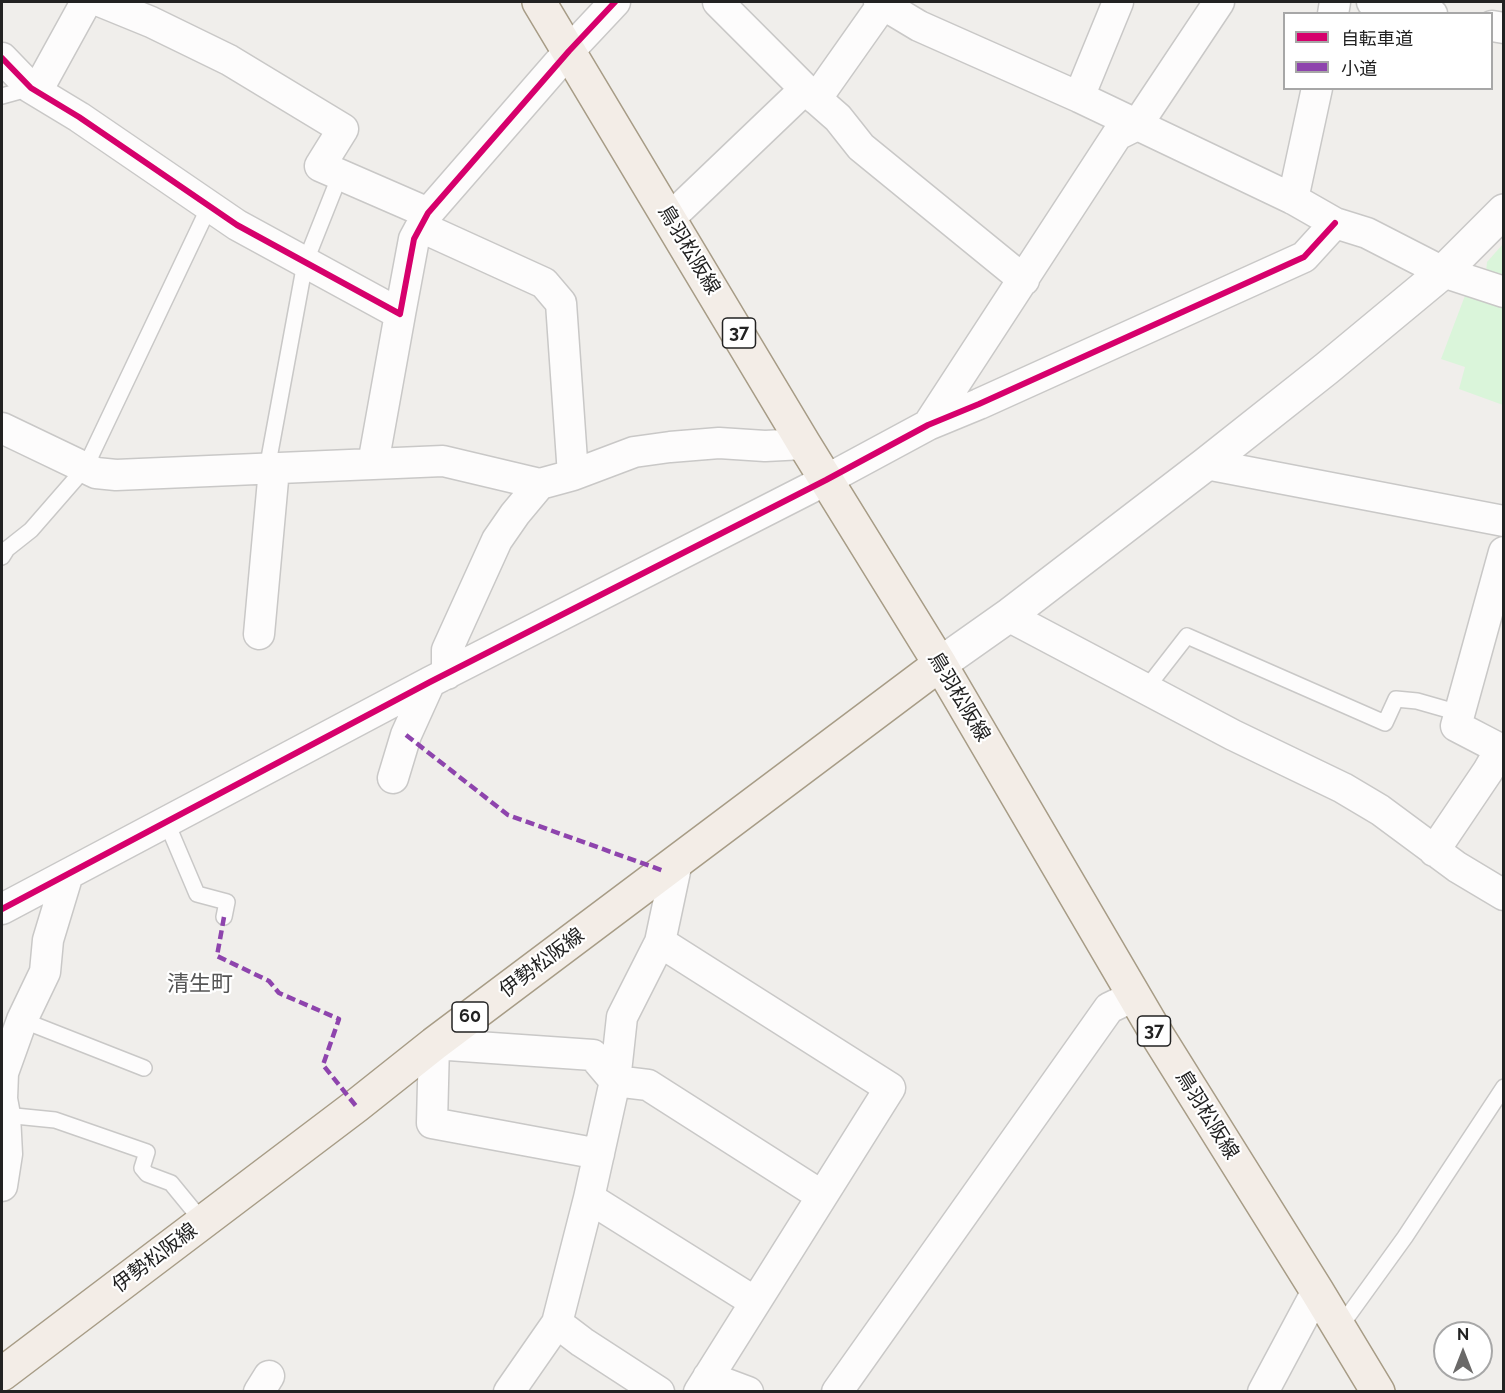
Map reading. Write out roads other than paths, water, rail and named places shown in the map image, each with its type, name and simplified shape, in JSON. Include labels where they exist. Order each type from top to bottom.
[{"type":"main road","name":"鳥羽松阪線","points":[[539,2],[804,444],[940,664],[1165,1048],[1378,1392]]},
{"type":"main road","name":"伊勢松阪線","points":[[2,1374],[434,1044],[940,664]]},
{"type":"street","points":[[34,90],[86,2]]},
{"type":"street","points":[[102,2],[151,22],[229,60],[343,129],[320,166],[543,283],[561,303],[573,474]]},
{"type":"street","points":[[373,464],[414,239],[424,220],[569,51],[615,2]]},
{"type":"street","points":[[718,2],[838,118],[861,147],[1024,280]]},
{"type":"street","points":[[1079,97],[1118,2]]},
{"type":"street","points":[[928,425],[1117,135],[1137,125],[1219,2]]},
{"type":"street","points":[[1372,2],[1421,12]]},
{"type":"street","points":[[670,218],[811,94],[881,3],[923,14],[1079,97],[1293,200],[1335,223],[1367,233],[1443,272],[1503,292]]},
{"type":"street","points":[[2,58],[34,90],[154,167],[209,207],[237,225],[400,314]]},
{"type":"street","points":[[1293,200],[1317,90]]},
{"type":"street","points":[[940,664],[1008,616],[1326,369],[1443,272],[1503,211]]},
{"type":"street","points":[[2,909],[438,678],[826,480],[928,425],[1304,257],[1335,223]]},
{"type":"street","points":[[2,428],[96,473],[116,475],[443,461],[540,484],[634,452],[719,444],[765,446],[804,444]]},
{"type":"street","points":[[1206,464],[1503,521]]},
{"type":"street","points":[[259,634],[271,469]]},
{"type":"street","points":[[393,778],[406,735],[438,678],[447,650],[497,540],[540,484]]},
{"type":"street","points":[[1434,851],[1502,750],[1456,726],[1503,552]]},
{"type":"street","points":[[1008,616],[1145,690],[1343,788],[1380,810],[1457,867],[1503,895]]},
{"type":"street","points":[[509,1392],[557,1323],[589,1198],[615,1081],[622,1017],[660,942],[677,862]]},
{"type":"street","points":[[2,1186],[7,1155],[2,1099],[3,1073],[22,1020],[45,972],[48,940],[68,874]]},
{"type":"street","points":[[660,942],[890,1088],[704,1384],[748,1392]]},
{"type":"street","points":[[837,1392],[1109,1008],[1134,996]]},
{"type":"street","points":[[599,1154],[432,1123],[434,1044],[593,1054],[615,1081],[648,1084],[822,1196]]},
{"type":"street","points":[[589,1198],[755,1302]]},
{"type":"street","points":[[1263,1392],[1317,1291]]},
{"type":"street","points":[[557,1323],[659,1392]]},
{"type":"lane","points":[[2,96],[34,90]]},
{"type":"lane","points":[[271,469],[305,263],[340,175]]},
{"type":"lane","points":[[2,556],[7,549],[31,530],[85,468],[209,207]]},
{"type":"lane","points":[[1145,690],[1187,636],[1385,723],[1396,699],[1417,701],[1459,713]]},
{"type":"lane","points":[[166,821],[197,894],[227,902],[224,917]]},
{"type":"lane","points":[[22,1020],[144,1068]]},
{"type":"lane","points":[[1340,1328],[1405,1236],[1503,1087]]},
{"type":"lane","points":[[5,1114],[55,1120],[147,1152],[142,1168],[147,1174],[171,1183],[203,1222]]},
{"type":"district","name":"清生町","points":[[200,984]]}]
